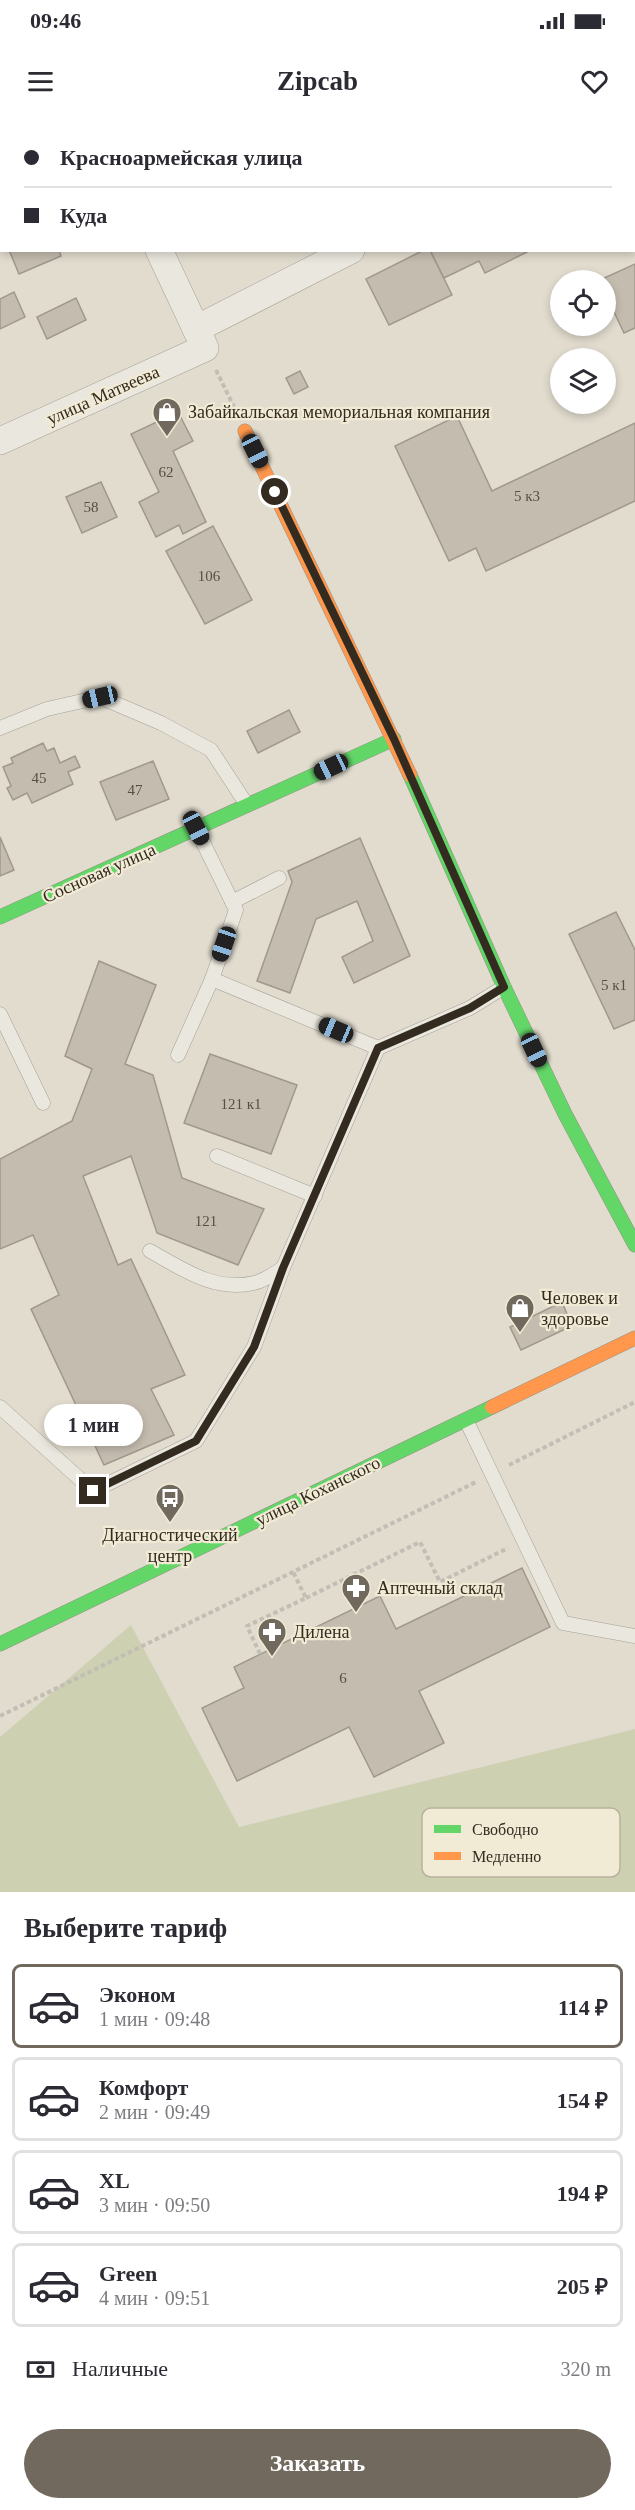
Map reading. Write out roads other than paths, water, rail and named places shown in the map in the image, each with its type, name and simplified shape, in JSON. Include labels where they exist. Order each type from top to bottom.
[{"type":"street","points":[[160,252],[201,339]]},
{"type":"street","name":"улица Матвеева","points":[[0,441],[201,339],[348,252]]},
{"type":"street","points":[[245,430],[394,739],[504,987],[565,1114],[635,1245]]},
{"type":"street","name":"Сосновая улица","points":[[0,917],[394,739]]},
{"type":"street","name":"улица Коханского","points":[[0,1644],[635,1338]]},
{"type":"lane","points":[[0,728],[47,709],[100,697],[161,723],[211,750],[247,805]]},
{"type":"lane","points":[[178,1055],[212,979],[236,910],[196,828]]},
{"type":"lane","points":[[232,902],[279,878]]},
{"type":"lane","points":[[212,979],[378,1048]]},
{"type":"lane","points":[[0,1407],[93,1491],[196,1441],[254,1347],[283,1268],[378,1048],[470,1008],[504,987]]},
{"type":"lane","points":[[0,1014],[43,1103]]},
{"type":"lane","points":[[217,1156],[315,1196]]},
{"type":"lane","points":[[150,1251],[193,1275],[220,1286],[256,1283],[283,1268]]},
{"type":"lane","points":[[465,1420],[493,1473],[563,1623],[635,1635]]},
{"type":"place","name":"Забайкальская мемориальная компания","points":[[167,438]]},
{"type":"place","name":"Человек и здоровье","points":[[520,1334]]},
{"type":"place","name":"Диагностический центр","points":[[170,1524]]},
{"type":"place","name":"Аптечный склад","points":[[356,1614]]},
{"type":"place","name":"Дилена","points":[[272,1658]]}]
